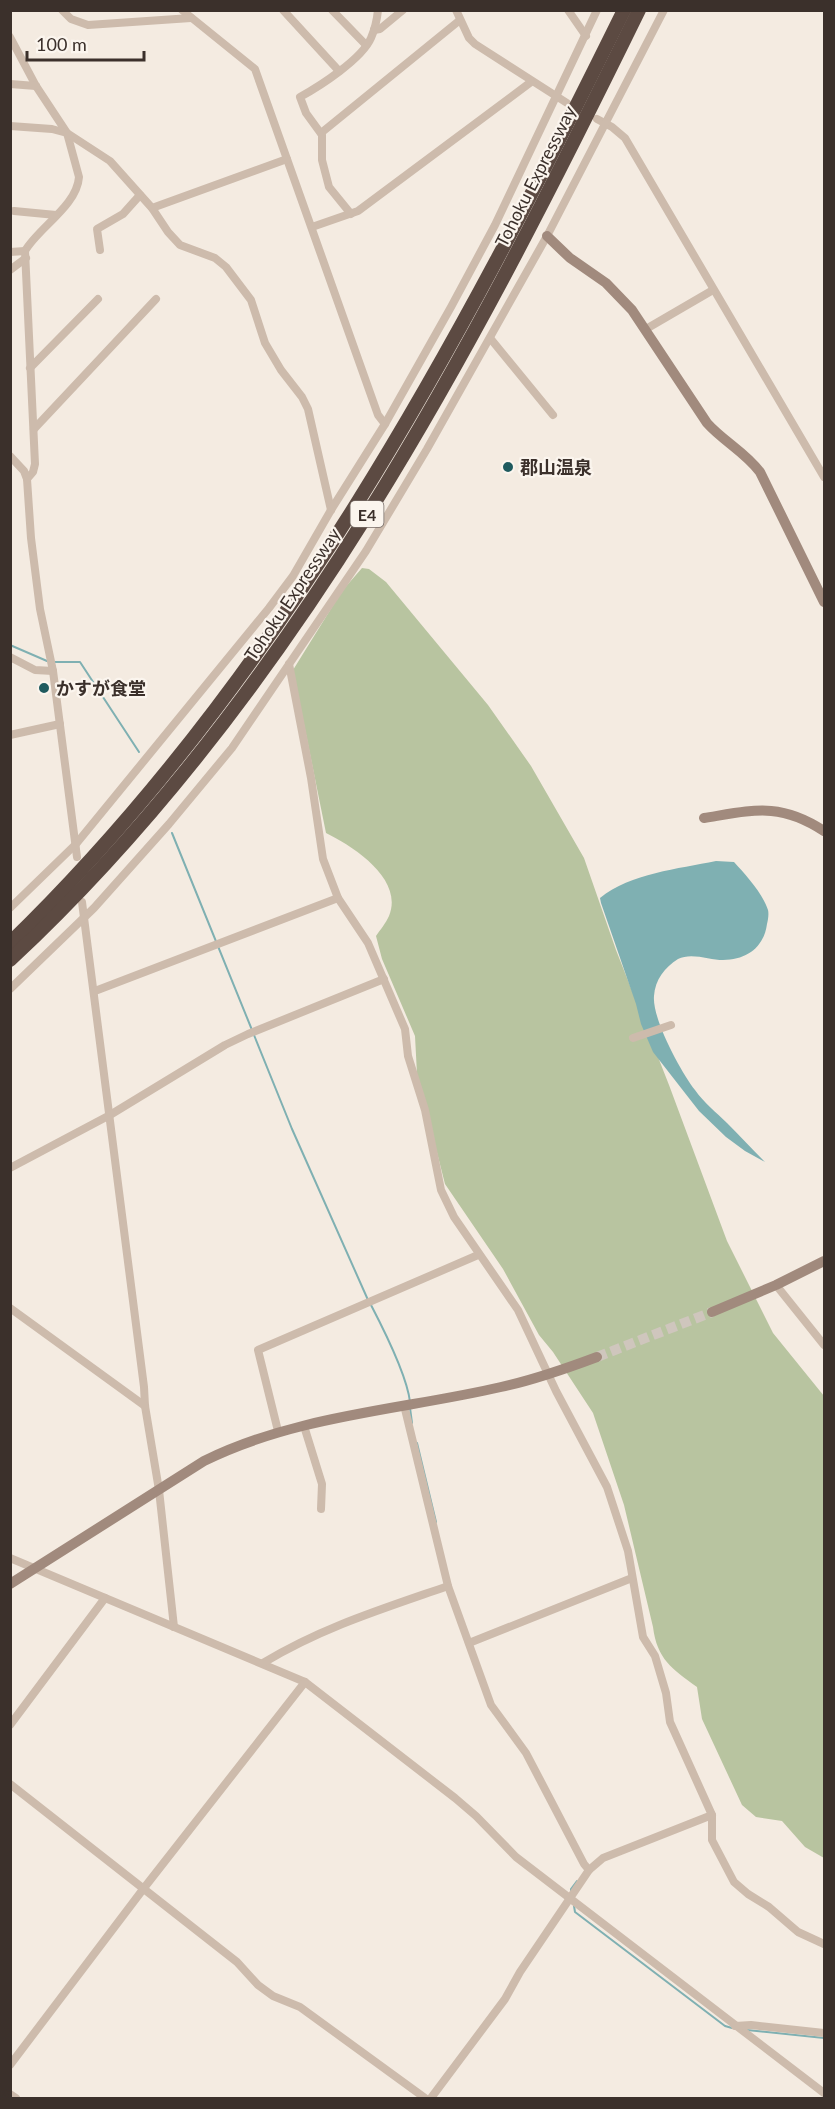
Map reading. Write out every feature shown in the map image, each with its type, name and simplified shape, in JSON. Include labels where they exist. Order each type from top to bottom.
[{"type":"highway","name":"Tohoku Expressway","points":[[10,943],[113,836],[188,748],[264,646],[331,547],[413,412],[478,297],[536,187],[624,10]]},
{"type":"highway","name":"Tohoku Expressway","points":[[10,960],[74,898],[154,809],[241,700],[320,587],[425,420],[489,304],[639,10]]},
{"type":"street","points":[[62,10],[71,19],[88,25],[191,18]]},
{"type":"street","points":[[182,10],[255,69],[339,309],[378,415],[385,424]]},
{"type":"street","points":[[284,10],[339,70]]},
{"type":"street","points":[[332,10],[366,45]]},
{"type":"street","points":[[351,214],[333,193],[325,177],[321,133],[306,114],[300,97],[320,86],[360,53],[371,39],[378,10]]},
{"type":"street","points":[[374,30],[380,29],[403,10]]},
{"type":"street","points":[[456,10],[469,38],[475,44],[567,103]]},
{"type":"street","points":[[568,10],[586,36]]},
{"type":"street","points":[[10,908],[76,844],[293,576],[329,513],[385,424],[495,225],[597,10]]},
{"type":"street","points":[[10,989],[84,918],[169,824],[232,748],[366,552],[547,236],[664,10]]},
{"type":"street","points":[[321,133],[460,20]]},
{"type":"street","points":[[10,37],[36,86],[67,133],[79,180],[74,193],[25,255],[10,270]]},
{"type":"street","points":[[312,227],[351,214],[387,190],[531,82]]},
{"type":"street","points":[[10,84],[36,86]]},
{"type":"street","points":[[597,119],[625,138],[825,477]]},
{"type":"street","points":[[10,126],[52,129],[67,133],[110,161],[152,208],[180,245],[215,258],[226,267],[251,300],[265,342],[308,409],[333,524]]},
{"type":"street","points":[[152,208],[287,159]]},
{"type":"street","points":[[100,250],[97,229],[123,214],[140,195]]},
{"type":"street","points":[[14,211],[56,215]]},
{"type":"street","points":[[547,236],[570,258],[615,292],[632,310],[706,423],[751,460],[760,472],[825,602]]},
{"type":"street","points":[[10,252],[25,255]]},
{"type":"street","points":[[25,255],[35,464],[33,472],[27,478]]},
{"type":"street","points":[[645,330],[713,290]]},
{"type":"street","points":[[30,368],[98,299]]},
{"type":"street","points":[[34,429],[156,299]]},
{"type":"street","points":[[490,338],[553,415]]},
{"type":"street","points":[[10,456],[24,471],[27,478],[31,538],[40,609],[60,724],[77,857]]},
{"type":"street","points":[[358,545],[366,552]]},
{"type":"street","points":[[10,657],[35,670],[52,671]]},
{"type":"street","points":[[289,664],[311,778],[323,859],[338,898],[368,943],[405,1029],[408,1056],[425,1110],[441,1190],[454,1217],[478,1255],[518,1310],[556,1391],[607,1487],[628,1551],[643,1637],[655,1656],[666,1693],[670,1722],[712,1815],[712,1840],[734,1882],[769,1907],[798,1932],[825,1944]]},
{"type":"street","points":[[10,735],[60,724]]},
{"type":"street","points":[[704,818],[764,809],[782,811],[810,821],[825,831]]},
{"type":"street","points":[[95,991],[338,898]]},
{"type":"street","points":[[82,902],[95,991],[145,1406],[159,1490],[174,1627]]},
{"type":"street","points":[[10,1168],[110,1116],[225,1045],[384,979]]},
{"type":"street","points":[[633,1038],[671,1025]]},
{"type":"street","points":[[278,1431],[258,1350],[478,1255]]},
{"type":"street","points":[[712,1312],[825,1261]]},
{"type":"street","points":[[776,1285],[825,1346]]},
{"type":"street","points":[[10,1308],[145,1406]]},
{"type":"street","points":[[10,1584],[204,1461],[235,1445],[278,1431],[500,1388],[550,1375],[597,1357]]},
{"type":"street","points":[[404,1405],[448,1586],[491,1705],[526,1753],[589,1870]]},
{"type":"street","points":[[304,1426],[322,1484],[321,1509]]},
{"type":"street","points":[[10,1558],[305,1682],[455,1798],[516,1857],[569,1899],[825,2093]]},
{"type":"street","points":[[469,1643],[632,1578]]},
{"type":"street","points":[[263,1663],[295,1643],[327,1629],[448,1586]]},
{"type":"street","points":[[10,1725],[105,1598]]},
{"type":"street","points":[[10,2065],[144,1888],[305,1682]]},
{"type":"street","points":[[10,1784],[237,1962],[258,1985],[273,1996],[300,2007],[424,2098]]},
{"type":"street","points":[[431,2098],[505,1999],[520,1972],[589,1870],[603,1858],[712,1815]]},
{"type":"street","points":[[735,2026],[751,2025],[825,2033]]},
{"type":"street","points":[[10,2094],[16,2098]]},
{"type":"green space","points":[[362,568],[369,569],[386,582],[488,705],[531,766],[584,858],[616,950],[727,1241],[773,1333],[824,1396],[824,1858],[805,1847],[782,1821],[756,1817],[742,1805],[702,1719],[697,1687],[673,1669],[658,1647],[624,1505],[593,1413],[553,1352],[539,1335],[503,1269],[445,1184],[417,1074],[415,1036],[382,959],[376,936],[389,916],[392,902],[389,889],[374,866],[350,847],[326,833],[293,670],[342,591]]},
{"type":"water","points":[[716,861],[734,862],[749,879],[768,910],[765,932],[753,951],[740,958],[723,960],[689,956],[678,959],[665,970],[659,979],[654,996],[655,1006],[668,1045],[689,1082],[706,1103],[765,1162],[726,1137],[699,1111],[653,1052],[641,1024],[600,898],[640,877]]},
{"type":"waterway","points":[[10,645],[47,661]]},
{"type":"waterway","points":[[53,662],[80,662],[139,752]]},
{"type":"waterway","points":[[172,833],[252,1030]]},
{"type":"waterway","points":[[254,1035],[292,1129],[368,1300]]},
{"type":"waterway","points":[[371,1305],[400,1366],[410,1402]]},
{"type":"waterway","points":[[410,1408],[412,1423]]},
{"type":"waterway","points":[[417,1443],[436,1522]]},
{"type":"waterway","points":[[571,1892],[577,1881]]},
{"type":"waterway","points":[[574,1906],[575,1912],[725,2026],[732,2028]]},
{"type":"waterway","points":[[747,2030],[824,2038]]},
{"type":"tunnel","points":[[597,1357],[712,1312]]},
{"type":"place","name":"郡山温泉","points":[[508,467]]},
{"type":"place","name":"かすが食堂","points":[[44,688]]}]
